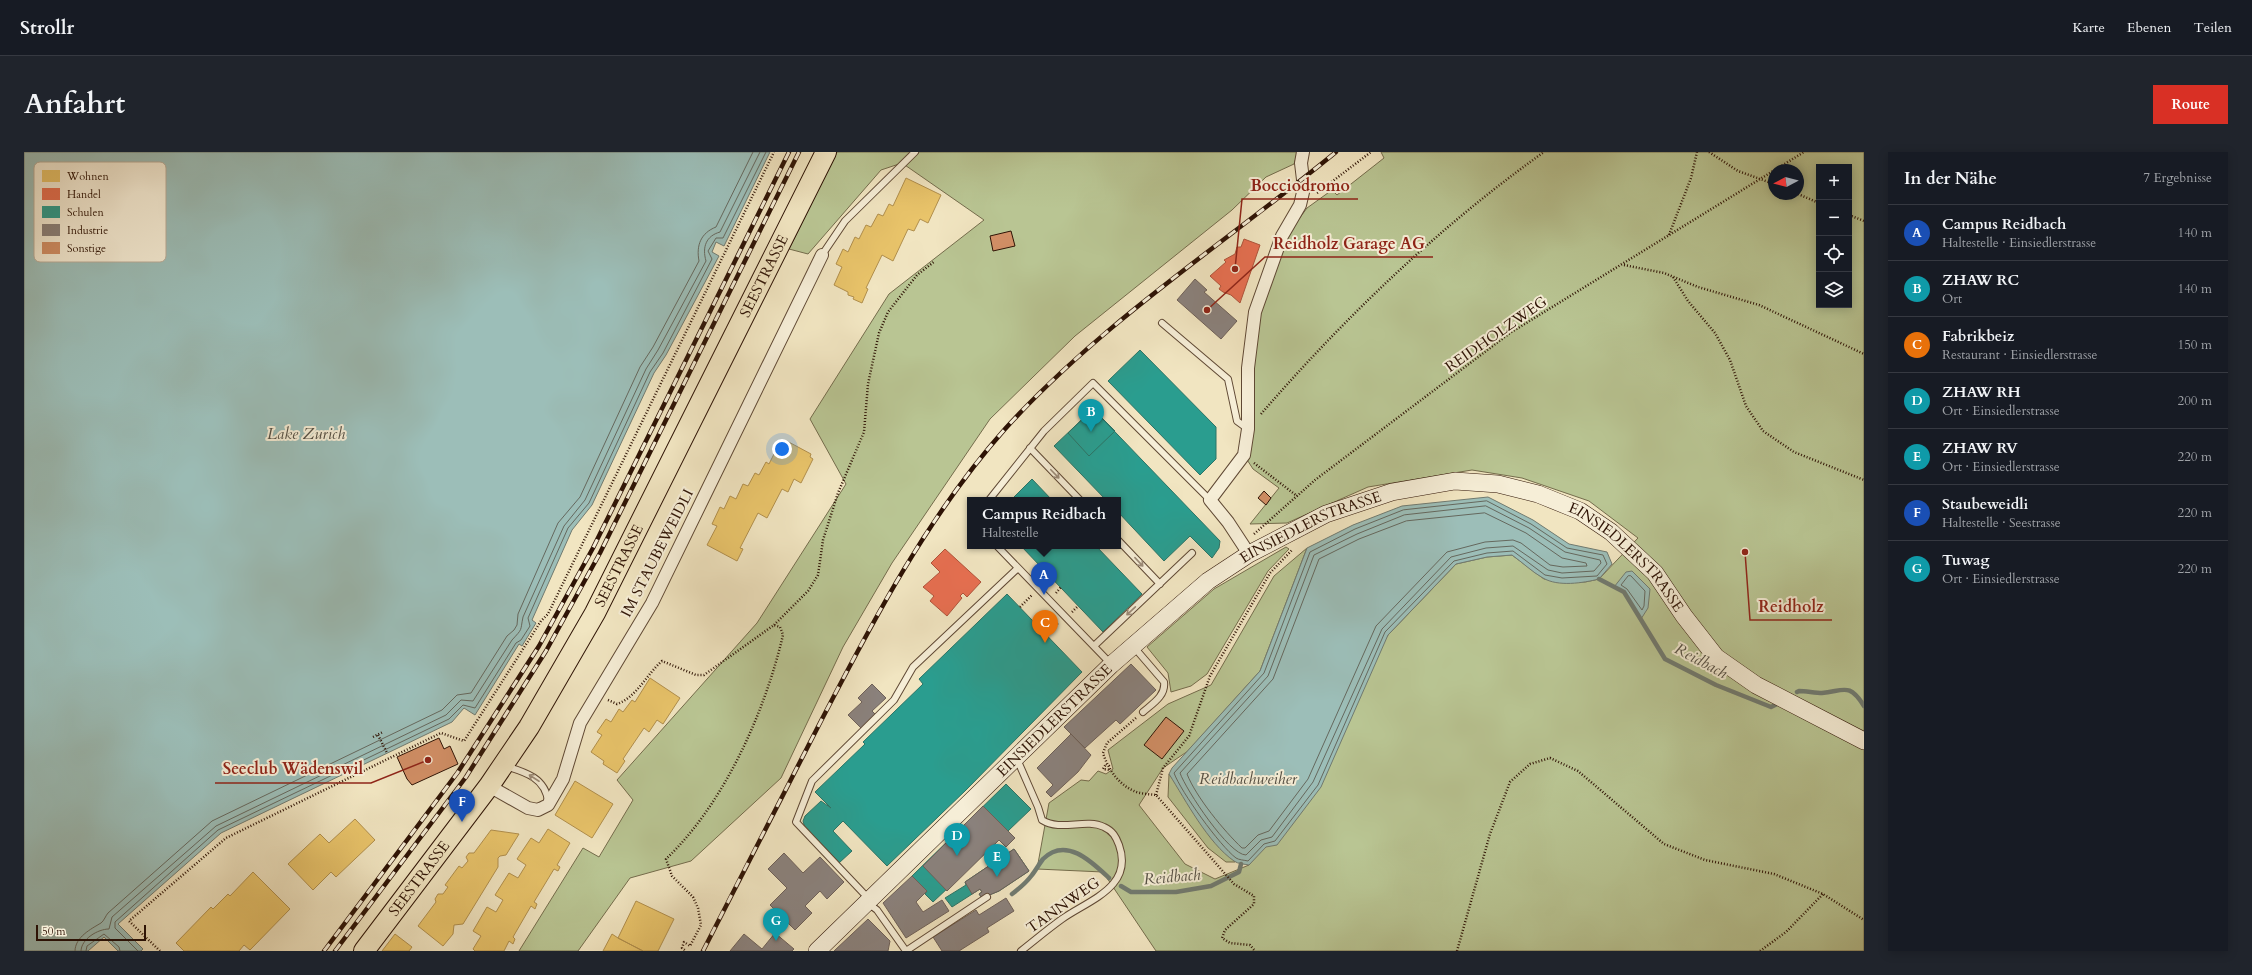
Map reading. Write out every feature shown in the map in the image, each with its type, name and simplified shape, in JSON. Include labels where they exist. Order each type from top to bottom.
[{"type":"main road","name":"SEESTRASSE","points":[[364,951],[504,766],[529,727],[595,613],[826,152]]},
{"type":"main road","name":"EINSIEDLERSTRASSE","points":[[817,951],[1015,756],[1072,705],[1111,664],[1208,581],[1249,554],[1326,514],[1392,492],[1455,481],[1498,484],[1538,494],[1580,511],[1611,532],[1655,573],[1684,616],[1716,657],[1756,685],[1864,741]]},
{"type":"street","points":[[1249,554],[1228,522],[1210,500],[1244,455],[1248,429],[1248,368],[1255,312],[1282,236],[1300,205],[1304,188],[1301,163],[1303,152]]},
{"type":"street","name":"IM STAUBEWEIDLI","points":[[548,805],[563,779],[580,723],[652,603],[822,255]]},
{"type":"street","points":[[489,786],[528,808],[538,810],[548,805]]},
{"type":"lane","points":[[822,255],[845,221],[915,152]]},
{"type":"lane","points":[[1162,323],[1228,379],[1237,421],[1248,429]]},
{"type":"lane","points":[[991,497],[1030,448],[1093,383],[1210,500]]},
{"type":"lane","points":[[1030,448],[1077,497]]},
{"type":"lane","points":[[1121,543],[1160,584]]},
{"type":"lane","points":[[1000,549],[1111,664]]},
{"type":"lane","points":[[1094,646],[1192,553]]},
{"type":"lane","points":[[987,897],[906,951],[877,910],[796,822],[812,782],[894,700],[913,667],[1018,568]]},
{"type":"lane","points":[[1132,645],[1164,682],[1165,689],[1162,695],[1143,712]]},
{"type":"lane","name":"TANNWEG","points":[[1015,756],[1038,807],[1042,820],[1050,825],[1092,825],[1104,827],[1116,835],[1123,858],[1121,870],[1110,890],[1063,919],[1022,951]]},
{"type":"lane","points":[[504,766],[536,778],[544,786],[548,805]]},
{"type":"path","points":[[160,951],[129,921],[226,838],[441,733],[464,741],[541,621],[548,614],[774,152]]},
{"type":"path","points":[[1300,205],[1371,152]]},
{"type":"path","points":[[1248,429],[1309,359],[1372,298],[1457,219],[1504,181],[1544,152]]},
{"type":"path","points":[[1669,235],[1690,178],[1697,152]]},
{"type":"path","points":[[1709,152],[1738,171],[1768,181]]},
{"type":"path","name":"REIDHOLZWEG","points":[[1249,554],[1254,532],[1315,480],[1510,333],[1624,265],[1669,235],[1804,152]]},
{"type":"path","points":[[1804,196],[1816,201]]},
{"type":"path","points":[[1852,216],[1864,221]]},
{"type":"path","points":[[612,702],[617,704],[627,700],[662,661],[696,675],[706,674],[774,625],[808,591],[818,575],[823,540],[834,506],[864,432],[868,384],[878,333],[893,306],[917,275],[935,261]]},
{"type":"path","points":[[1624,265],[1664,272],[1698,287],[1759,305],[1864,354]]},
{"type":"path","points":[[1673,277],[1688,301],[1715,333],[1730,360],[1746,406],[1763,431],[1794,452],[1864,480]]},
{"type":"path","points":[[1244,455],[1297,496]]},
{"type":"path","points":[[1156,795],[1164,768],[1189,736],[1210,676],[1270,574],[1293,549],[1288,533]]},
{"type":"path","points":[[1020,607],[1031,596]]},
{"type":"path","points":[[1046,634],[1058,623]]},
{"type":"path","points":[[686,951],[682,948],[684,942],[690,946],[701,925],[698,908],[693,897],[672,876],[666,859],[681,845],[726,780],[754,725],[783,635],[780,626],[774,625]]},
{"type":"path","points":[[1143,712],[1107,743],[1103,753],[1106,764],[1119,780],[1134,792],[1156,795],[1223,869],[1234,884],[1254,896],[1254,904],[1224,930],[1222,938],[1230,943],[1250,945],[1255,951]]},
{"type":"path","points":[[373,737],[383,732]]},
{"type":"path","points":[[378,735],[387,754]]},
{"type":"path","points":[[1457,951],[1490,834],[1510,782],[1530,764],[1550,758],[1578,771],[1664,844],[1706,860],[1774,874],[1823,894],[1864,920]]},
{"type":"path","points":[[1760,951],[1786,932],[1823,894]]},
{"type":"green space","points":[[837,152],[1298,152],[1294,164],[1266,177],[1232,210],[1075,336],[990,419],[892,563],[843,647],[781,778],[691,861],[630,878],[578,951],[519,951],[583,848],[599,857],[633,800],[617,780],[757,623],[846,484],[810,419],[889,294],[984,220],[902,163],[881,170],[808,254],[789,249]]},
{"type":"green space","points":[[1381,152],[1864,152],[1864,951],[1156,951],[1103,872],[1037,869],[1049,803],[1081,780],[1089,781],[1098,771],[1106,774],[1113,769],[1108,750],[1168,704],[1211,685],[1274,576],[1307,548],[1260,671],[1188,751],[1163,768],[1139,805],[1185,864],[1215,879],[1249,865],[1388,635],[1456,564],[1487,557],[1512,555],[1544,579],[1585,582],[1599,579],[1638,538],[1589,501],[1522,478],[1472,470],[1368,487],[1287,523],[1250,524],[1279,488],[1253,469],[1244,455],[1255,312],[1287,235],[1307,208],[1332,190],[1337,195],[1384,158]]},
{"type":"green space","points":[[1286,547],[1289,549],[1268,571],[1207,674],[1191,686],[1171,692],[1168,673],[1147,647],[1214,589]]},
{"type":"green space","points":[[1169,774],[1235,862],[1226,862],[1208,848],[1168,797]]},
{"type":"water","name":"Lake Zurich","points":[[24,152],[770,152],[724,246],[716,242],[712,252],[719,256],[666,355],[654,373],[592,505],[572,530],[532,620],[536,623],[522,646],[519,644],[475,715],[464,708],[452,722],[221,833],[118,924],[143,949],[141,951],[118,951],[104,937],[88,951],[24,951]]},
{"type":"water","name":"Reidbachweiher","points":[[1488,497],[1533,520],[1569,544],[1607,552],[1612,564],[1599,579],[1586,582],[1556,583],[1549,581],[1535,573],[1512,555],[1487,557],[1456,564],[1388,635],[1321,787],[1277,845],[1266,847],[1249,865],[1234,861],[1215,844],[1206,833],[1169,774],[1172,768],[1260,671],[1307,548],[1353,525],[1402,506]]},
{"type":"water","points":[[1632,571],[1650,589],[1648,608],[1641,619],[1624,592],[1614,587],[1626,572]]},
{"type":"building: Wohnen","points":[[906,178],[941,195],[928,223],[920,219],[914,231],[908,229],[893,261],[882,255],[866,288],[868,289],[862,303],[853,299],[854,297],[848,295],[848,292],[834,285],[842,267],[836,264],[843,249],[848,252],[855,237],[859,239],[866,225],[871,227],[878,214],[883,216],[889,204],[893,206]]},
{"type":"building: Wohnen","points":[[785,440],[811,454],[810,457],[813,459],[801,483],[794,479],[788,492],[782,489],[767,518],[758,513],[740,548],[743,549],[737,561],[707,545],[717,526],[712,524],[720,507],[724,509],[730,496],[736,499],[743,484],[748,486],[755,473],[759,475],[766,462],[769,464],[780,442],[783,444]]},
{"type":"building: Wohnen","points":[[650,678],[680,698],[663,724],[657,720],[649,732],[644,728],[623,759],[625,761],[617,773],[603,764],[604,761],[591,752],[602,735],[597,732],[606,719],[611,722],[619,709],[623,712],[632,700],[635,702]]},
{"type":"building: Wohnen","points":[[575,781],[613,804],[592,838],[555,815]]},
{"type":"building: Wohnen","points":[[355,819],[375,840],[336,877],[331,872],[313,890],[288,864],[320,834],[329,843]]},
{"type":"building: Wohnen","points":[[548,829],[570,843],[557,865],[560,867],[558,871],[554,869],[534,902],[537,904],[535,909],[531,906],[513,937],[515,939],[513,944],[509,941],[504,951],[475,951],[473,949],[481,936],[473,931],[487,907],[496,912],[503,900],[495,895],[509,873],[518,878],[526,865],[517,859],[531,838],[539,843]]},
{"type":"building: Wohnen","points":[[491,830],[519,834],[506,855],[498,858],[498,867],[463,924],[454,925],[453,934],[443,946],[418,926],[436,902],[435,899],[438,894],[443,894],[448,887],[445,885],[459,866],[462,868],[468,861],[466,857],[469,853],[474,853]]},
{"type":"building: Wohnen","points":[[253,872],[290,909],[250,950],[244,945],[239,951],[184,951],[176,943],[211,907],[213,909],[228,894],[230,896]]},
{"type":"building: Wohnen","points":[[636,901],[674,919],[658,951],[643,951],[618,938]]},
{"type":"building: Wohnen","points":[[395,934],[412,947],[409,951],[382,951]]},
{"type":"building: Wohnen","points":[[612,934],[618,938],[643,951],[603,951]]},
{"type":"building: Handel","points":[[1244,239],[1260,245],[1240,303],[1231,295],[1219,289],[1221,286],[1210,276],[1226,262],[1224,260],[1235,254],[1237,247],[1241,247]]},
{"type":"building: Handel","points":[[945,549],[981,582],[967,597],[963,593],[960,596],[962,598],[947,616],[930,601],[934,596],[923,587],[940,572],[931,563]]},
{"type":"building: Schulen","points":[[1140,350],[1216,427],[1216,459],[1200,475],[1108,381]]},
{"type":"building: Schulen","points":[[1093,409],[1220,541],[1219,548],[1212,558],[1190,536],[1164,561],[1121,515],[1121,497],[1103,497],[1054,446]]},
{"type":"building: Schulen","points":[[1093,409],[1115,431],[1089,456],[1068,433]]},
{"type":"building: Schulen","points":[[1032,479],[1049,497],[1014,497]]},
{"type":"building: Schulen","points":[[1024,549],[1099,549],[1142,594],[1103,632]]},
{"type":"building: Schulen","points":[[1007,594],[1082,672],[966,790],[887,866],[843,821],[833,831],[852,851],[839,863],[805,828],[803,821],[805,816],[821,801],[831,808],[815,792],[865,744],[863,742],[923,684],[919,679]]},
{"type":"building: Schulen","points":[[1006,784],[1031,809],[1008,831],[1015,838],[1006,847],[999,840],[933,902],[925,894],[927,891],[912,876]]},
{"type":"building: Schulen","points":[[1014,849],[1029,871],[999,891],[982,898],[979,894],[982,892],[980,889],[952,907],[945,898],[966,885],[965,882]]},
{"type":"building: Industrie","points":[[1195,279],[1207,290],[1204,292],[1237,321],[1221,339],[1177,300]]},
{"type":"building: Industrie","points":[[1131,664],[1156,690],[1120,724],[1116,720],[1085,748],[1064,727]]},
{"type":"building: Industrie","points":[[872,684],[886,698],[872,711],[876,715],[862,729],[848,715],[862,702],[858,698]]},
{"type":"building: Industrie","points":[[1071,734],[1091,755],[1078,772],[1051,797],[1046,792],[1053,785],[1037,768]]},
{"type":"building: Industrie","points":[[983,806],[1015,838],[1006,847],[999,840],[947,891],[923,866]]},
{"type":"building: Industrie","points":[[1014,849],[1029,871],[999,891],[982,898],[979,894],[982,892],[980,889],[972,894],[965,882]]},
{"type":"building: Industrie","points":[[784,853],[803,873],[820,857],[844,882],[827,899],[820,891],[805,906],[812,913],[795,930],[770,905],[787,888],[768,869]]},
{"type":"building: Industrie","points":[[912,876],[927,891],[916,902],[923,912],[942,900],[949,911],[906,938],[883,903]]},
{"type":"building: Industrie","points":[[1006,898],[1014,911],[987,928],[989,932],[959,951],[942,951],[933,937],[976,910],[979,915]]},
{"type":"building: Industrie","points":[[868,919],[890,941],[888,951],[834,951]]},
{"type":"building: Industrie","points":[[775,933],[794,949],[792,951],[730,951],[744,934],[762,949]]},
{"type":"building: Sonstige","points":[[1011,231],[1015,246],[993,251],[990,236]]},
{"type":"building: Sonstige","points":[[1264,491],[1271,498],[1266,505],[1258,498]]},
{"type":"building: Sonstige","points":[[1166,717],[1184,731],[1162,759],[1144,745]]},
{"type":"building: Sonstige","points":[[439,738],[444,749],[450,746],[458,764],[412,785],[407,779],[397,757]]},
{"type":"waterway","name":"Reidbach","points":[[1599,579],[1624,592],[1665,659],[1716,685],[1771,707],[1777,704]]},
{"type":"waterway","name":"Reidbach","points":[[1797,692],[1822,693],[1846,690],[1850,691],[1859,698],[1864,706]]},
{"type":"waterway","name":"Reidbach","points":[[1012,894],[1027,880],[1043,859],[1052,853],[1061,850],[1070,851],[1087,859],[1109,878]]},
{"type":"waterway","name":"Reidbach","points":[[1121,886],[1131,892],[1176,892],[1211,886],[1239,872],[1241,864]]},
{"type":"railway","points":[[324,951],[458,772],[539,646],[593,548],[789,152]]},
{"type":"railway","points":[[335,951],[466,777],[546,651],[600,553],[799,152]]},
{"type":"railway","points":[[703,951],[822,719],[883,605],[927,532],[977,462],[1005,429],[1082,353],[1165,284],[1294,186],[1336,152]]},
{"type":"place","name":"Bocciodromo","points":[[1235,269]]},
{"type":"place","name":"Reidholz Garage AG","points":[[1207,310]]},
{"type":"place","name":"ZHAW RC","points":[[1091,432]]},
{"type":"place","name":"Reidholz","points":[[1745,552]]},
{"type":"place","name":"Campus Reidbach","points":[[1044,595]]},
{"type":"place","name":"Fabrikbeiz","points":[[1045,643]]},
{"type":"place","name":"Seeclub Wädenswil","points":[[428,760]]},
{"type":"place","name":"Staubeweidli","points":[[462,822]]},
{"type":"place","name":"ZHAW RH","points":[[957,856]]},
{"type":"place","name":"ZHAW RV","points":[[997,877]]},
{"type":"place","name":"Tuwag","points":[[776,941]]}]
